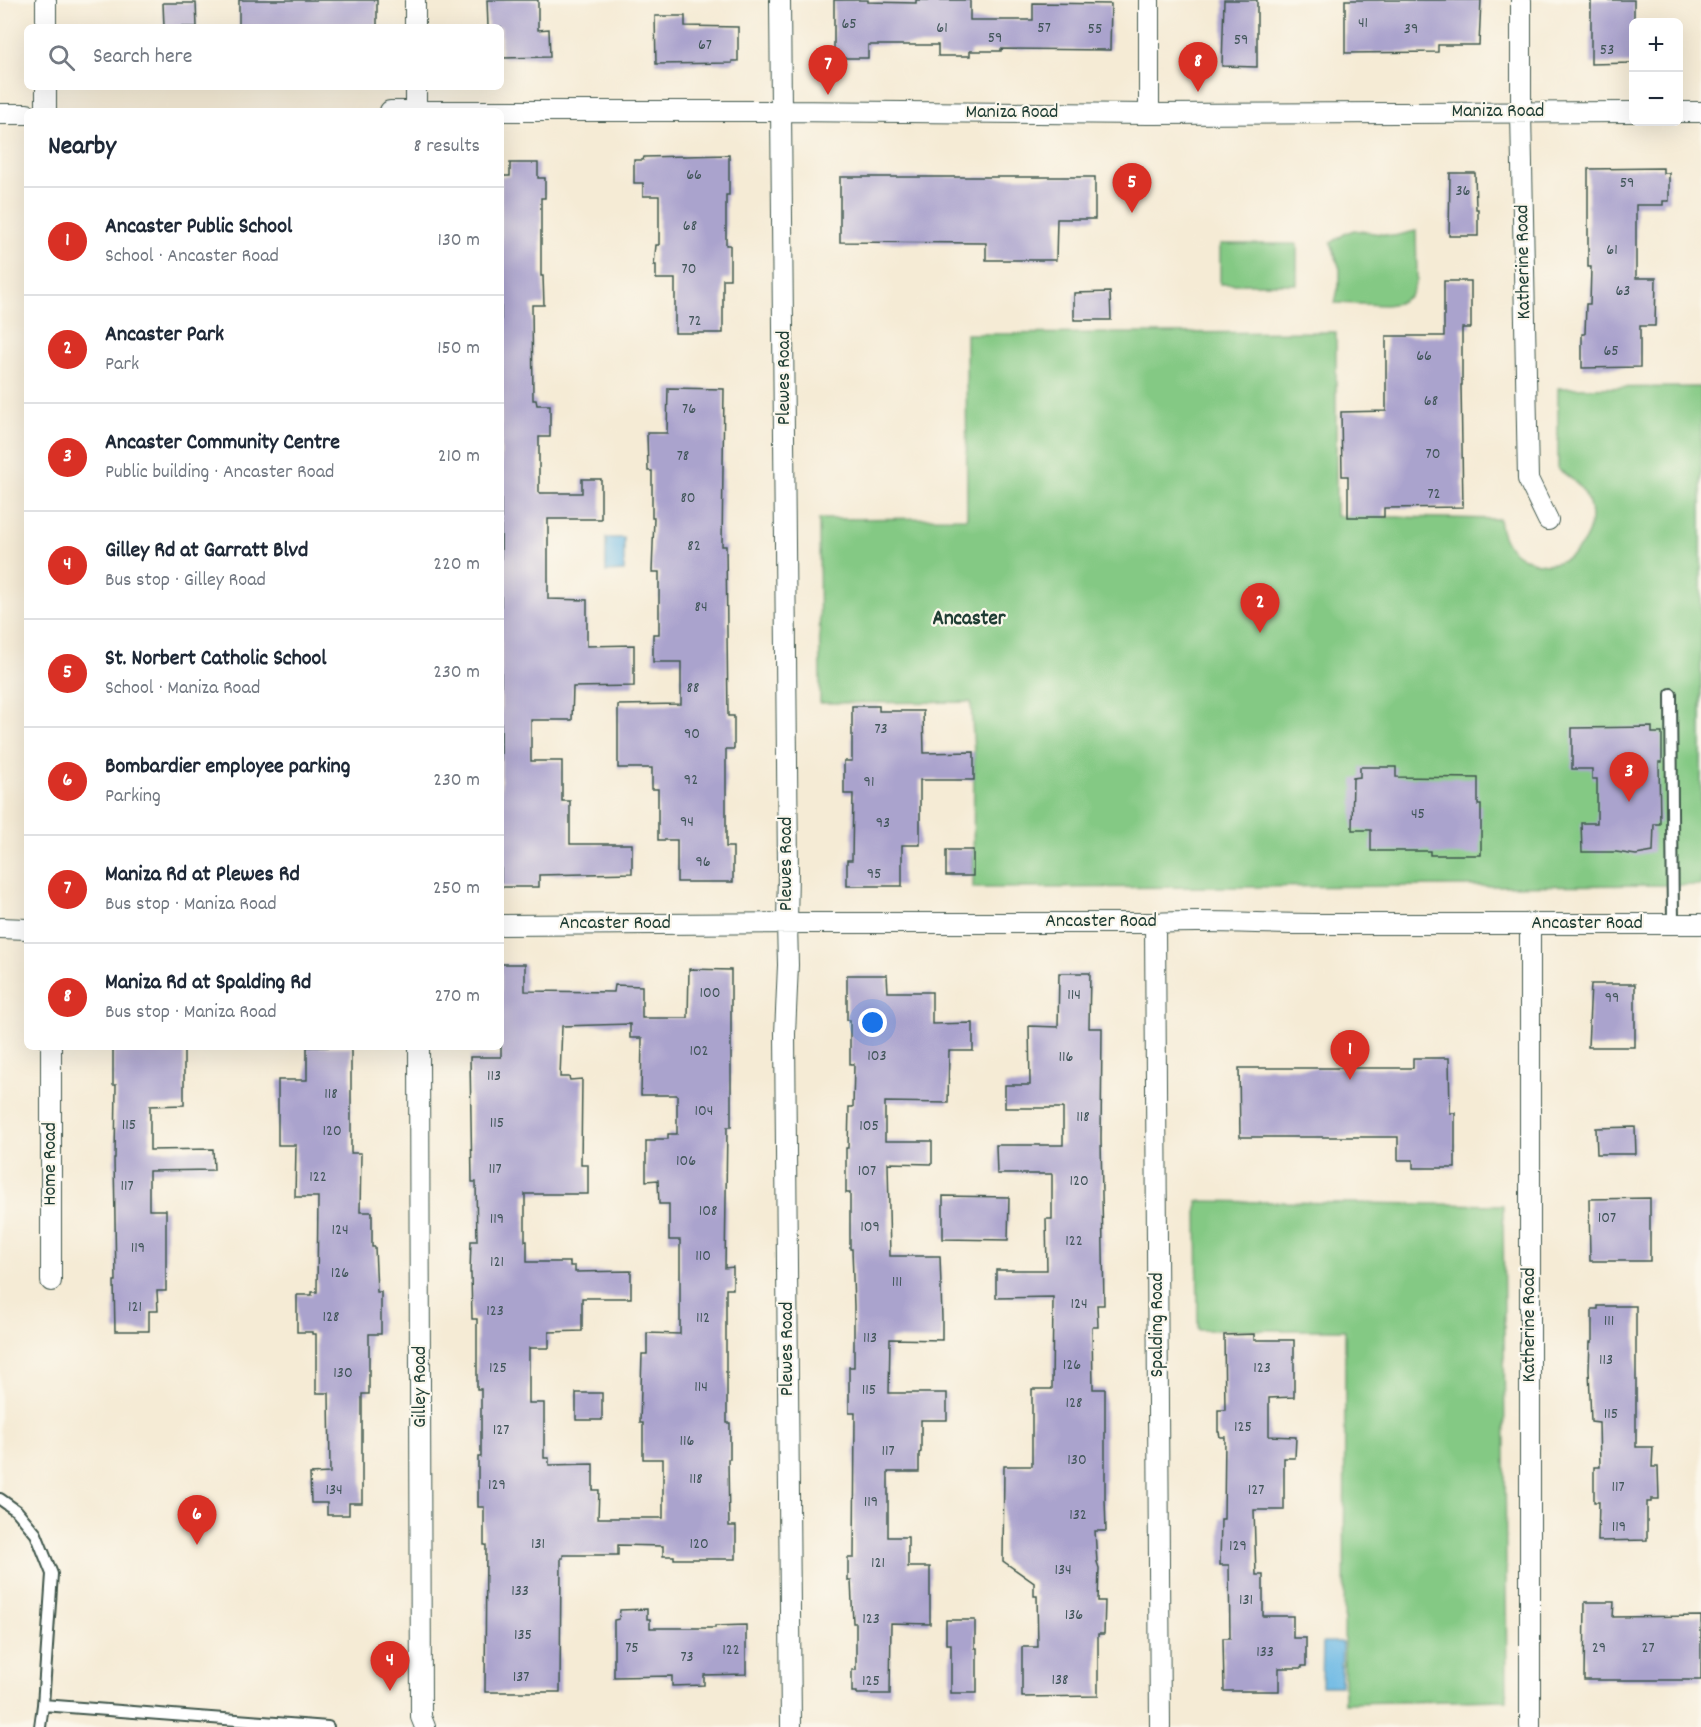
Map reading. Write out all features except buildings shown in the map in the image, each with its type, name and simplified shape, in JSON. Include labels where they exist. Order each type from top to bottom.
[{"type":"street","points":[[46,0],[46,24]]},
{"type":"street","points":[[415,0],[416,24]]},
{"type":"street","name":"Plewes Road","points":[[780,0],[788,871],[785,1034],[791,1727]]},
{"type":"street","points":[[1149,0],[1149,114]]},
{"type":"street","name":"Katherine Road","points":[[1521,0],[1528,479],[1548,520]]},
{"type":"street","points":[[46,90],[46,108]]},
{"type":"street","points":[[416,90],[416,108]]},
{"type":"street","name":"Maniza Road","points":[[504,111],[1149,114],[1629,112]]},
{"type":"street","points":[[1683,112],[1701,112]]},
{"type":"street","points":[[0,114],[24,114]]},
{"type":"street","name":"Ancaster Road","points":[[504,925],[1155,923],[1185,921],[1311,924],[1701,924]]},
{"type":"street","name":"Spalding Road","points":[[1155,923],[1160,1727]]},
{"type":"street","name":"Katherine Road","points":[[1530,923],[1530,1727]]},
{"type":"street","points":[[0,928],[24,929]]},
{"type":"street","name":"Home Road","points":[[51,1050],[51,1281]]},
{"type":"street","name":"Gilley Road","points":[[420,1050],[421,1717],[425,1727]]},
{"type":"lane","points":[[1671,694],[1673,924]]},
{"type":"lane","points":[[0,1499],[17,1511],[36,1534],[52,1574],[44,1705],[40,1727]]},
{"type":"lane","points":[[44,1705],[328,1727]]},
{"type":"green space","points":[[1354,230],[1394,236],[1416,231],[1417,280],[1410,296],[1398,303],[1386,305],[1335,303],[1340,269],[1331,243]]},
{"type":"green space","points":[[1220,244],[1297,244],[1297,284],[1220,284]]},
{"type":"green space","points":[[1336,332],[1336,516],[1499,519],[1501,531],[1508,546],[1522,557],[1539,563],[1555,563],[1569,557],[1580,547],[1588,534],[1591,518],[1589,503],[1580,487],[1558,469],[1558,388],[1701,387],[1701,885],[973,888],[974,752],[971,702],[820,703],[819,519],[967,518],[966,334]]},
{"type":"green space","points":[[1197,1201],[1503,1205],[1507,1700],[1344,1703],[1345,1330],[1198,1330]]},
{"type":"water","points":[[606,538],[624,538],[624,571],[606,572]]},
{"type":"water","points":[[1323,1642],[1342,1642],[1341,1686],[1322,1686]]},
{"type":"place","name":"Maniza Rd at Spalding Rd","points":[[1198,92]]},
{"type":"place","name":"Maniza Rd at Plewes Rd","points":[[828,95]]},
{"type":"place","name":"St. Norbert Catholic School","points":[[1132,213]]},
{"type":"place","name":"Ancaster Park","points":[[1260,633]]},
{"type":"place","name":"Ancaster Community Centre","points":[[1629,802]]},
{"type":"place","name":"Ancaster Public School","points":[[1350,1080]]},
{"type":"place","name":"Bombardier employee parking","points":[[197,1545]]},
{"type":"place","name":"Gilley Rd at Garratt Blvd","points":[[390,1691]]},
{"type":"district","name":"Ancaster","points":[[969,620]]}]
